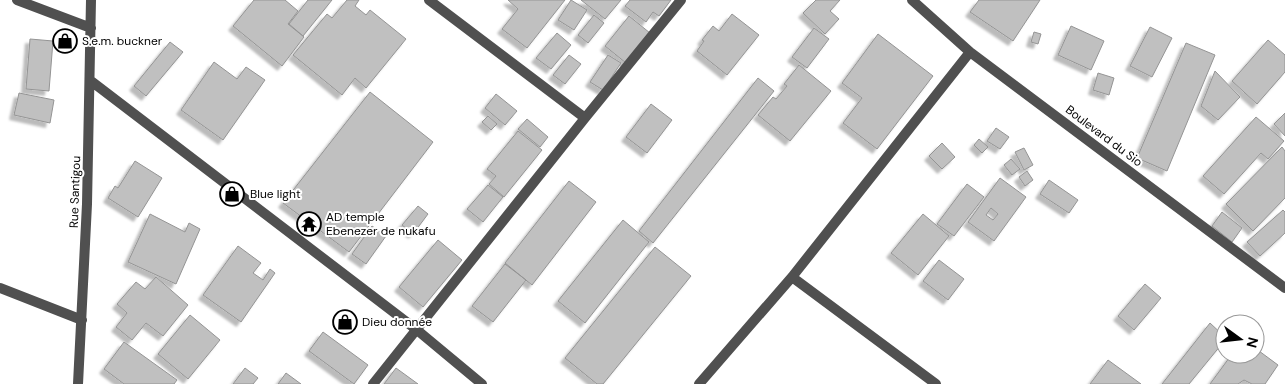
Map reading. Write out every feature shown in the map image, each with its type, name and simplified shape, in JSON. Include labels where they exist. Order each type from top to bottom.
[{"type":"street","points":[[17,0],[91,28]]},
{"type":"street","name":"Rue Santigou","points":[[78,384],[91,81],[91,0]]},
{"type":"street","points":[[429,0],[585,118]]},
{"type":"street","points":[[373,384],[681,0]]},
{"type":"street","name":"Boulevard du Sio","points":[[912,0],[924,4],[970,52],[1285,288]]},
{"type":"street","points":[[699,384],[792,277],[970,52]]},
{"type":"street","points":[[91,81],[417,330],[482,384]]},
{"type":"street","points":[[792,277],[936,384]]},
{"type":"street","points":[[1273,279],[1285,277]]},
{"type":"street","points":[[0,288],[82,320]]},
{"type":"building","points":[[254,0],[285,0],[298,11],[288,24],[304,37],[282,66],[233,26]]},
{"type":"building","points":[[308,0],[332,0],[303,36],[289,24]]},
{"type":"building","points":[[347,0],[359,0],[355,6],[366,15],[370,10],[406,39],[366,88],[355,78],[342,95],[293,55],[327,14],[332,18]]},
{"type":"building","points":[[508,0],[565,0],[527,48],[502,29],[518,9]]},
{"type":"building","points":[[571,0],[587,10],[574,30],[558,20]]},
{"type":"building","points":[[581,0],[621,0],[605,19]]},
{"type":"building","points":[[630,0],[671,0],[659,16],[653,12],[646,22],[625,6]]},
{"type":"building","points":[[816,0],[840,0],[830,11],[839,19],[825,34],[803,13]]},
{"type":"building","points":[[979,0],[1040,0],[1013,41],[970,12]]},
{"type":"building","points":[[732,14],[759,35],[727,75],[697,51],[704,41],[702,40],[713,26],[719,31]]},
{"type":"building","points":[[594,15],[604,23],[588,43],[578,35]]},
{"type":"building","points":[[629,16],[650,33],[626,63],[605,46]]},
{"type":"building","points":[[1071,26],[1104,41],[1091,70],[1058,55]]},
{"type":"building","points":[[1150,27],[1172,38],[1152,77],[1130,66]]},
{"type":"building","points":[[814,28],[829,39],[807,68],[792,57]]},
{"type":"building","points":[[1034,32],[1041,34],[1038,44],[1031,42]]},
{"type":"building","points":[[557,33],[571,45],[551,69],[536,58]]},
{"type":"building","points":[[878,34],[933,76],[877,149],[843,123],[862,98],[842,83]]},
{"type":"building","points":[[30,39],[53,41],[49,91],[26,89]]},
{"type":"building","points":[[1268,40],[1285,55],[1285,72],[1257,104],[1232,81]]},
{"type":"building","points":[[170,42],[183,52],[146,96],[134,86]]},
{"type":"building","points":[[1186,43],[1215,55],[1167,171],[1137,158]]},
{"type":"building","points":[[569,55],[581,64],[565,84],[553,75]]},
{"type":"building","points":[[608,55],[621,63],[603,90],[590,82]]},
{"type":"building","points":[[214,62],[237,79],[246,67],[265,80],[223,140],[181,110]]},
{"type":"building","points":[[799,65],[831,91],[790,141],[758,115],[773,97],[776,99],[787,86],[784,84]]},
{"type":"building","points":[[1215,71],[1240,97],[1218,120],[1201,106]]},
{"type":"building","points":[[1098,73],[1114,78],[1109,95],[1093,90]]},
{"type":"building","points":[[758,78],[774,91],[653,243],[639,231]]},
{"type":"building","points":[[370,92],[433,142],[349,252],[283,203]]},
{"type":"building","points":[[19,93],[54,100],[50,123],[14,115]]},
{"type":"building","points":[[496,94],[517,111],[505,125],[485,108]]},
{"type":"building","points":[[651,104],[672,120],[647,153],[626,137]]},
{"type":"building","points":[[1285,113],[1285,136],[1274,124]]},
{"type":"building","points":[[488,116],[497,124],[491,130],[482,122]]},
{"type":"building","points":[[1256,117],[1284,141],[1268,159],[1261,153],[1224,194],[1203,176]]},
{"type":"building","points":[[527,119],[548,137],[540,147],[518,129]]},
{"type":"building","points":[[996,128],[1009,137],[1000,149],[987,141]]},
{"type":"building","points":[[518,131],[542,150],[504,197],[489,184],[496,176],[487,169]]},
{"type":"building","points":[[979,139],[988,147],[982,153],[974,145]]},
{"type":"building","points":[[942,143],[955,157],[942,169],[929,156]]},
{"type":"building","points":[[1282,147],[1285,151],[1285,198],[1253,231],[1226,204]]},
{"type":"building","points":[[1024,148],[1033,165],[1024,170],[1015,152]]},
{"type":"building","points":[[1011,159],[1020,169],[1012,175],[1004,165]]},
{"type":"building","points":[[135,161],[162,178],[138,217],[108,198],[115,186],[118,188]]},
{"type":"building","points":[[1027,171],[1033,180],[1025,186],[1019,177]]},
{"type":"building","points":[[1000,178],[1026,197],[994,241],[968,222]],"holes":[[[991,208],[998,214],[993,220],[986,215]]]},
{"type":"building","points":[[1049,180],[1078,200],[1069,213],[1040,194]]},
{"type":"building","points":[[569,181],[596,202],[532,285],[505,263]]},
{"type":"building","points":[[967,184],[984,197],[954,236],[937,224]]},
{"type":"building","points":[[488,185],[503,197],[483,222],[467,209]]},
{"type":"building","points":[[418,206],[428,214],[413,234],[402,225]]},
{"type":"building","points":[[1283,210],[1285,212],[1285,233],[1260,256],[1247,242]]},
{"type":"building","points":[[1222,212],[1242,228],[1232,242],[1212,226]]},
{"type":"building","points":[[150,214],[185,232],[189,223],[200,229],[176,284],[128,262]]},
{"type":"building","points":[[923,214],[949,236],[918,275],[891,253]]},
{"type":"building","points":[[623,220],[649,242],[585,323],[558,301]]},
{"type":"building","points":[[372,226],[386,236],[366,264],[352,254]]},
{"type":"building","points":[[438,240],[462,260],[423,307],[399,287]]},
{"type":"building","points":[[238,246],[261,263],[253,273],[263,280],[270,269],[275,273],[241,322],[203,295]]},
{"type":"building","points":[[655,247],[691,276],[603,384],[597,384],[565,358]]},
{"type":"building","points":[[939,260],[964,279],[948,300],[923,281]]},
{"type":"building","points":[[505,264],[526,280],[493,322],[472,306]]},
{"type":"building","points":[[156,277],[188,305],[163,336],[146,323],[132,340],[116,327],[127,313],[117,304],[136,282],[145,289]]},
{"type":"building","points":[[1145,284],[1161,298],[1134,330],[1118,316]]},
{"type":"building","points":[[190,315],[220,340],[188,379],[158,354]]},
{"type":"building","points":[[1210,323],[1215,328],[1215,352],[1189,384],[1162,384]]},
{"type":"building","points":[[323,332],[368,365],[354,384],[309,351]]},
{"type":"building","points":[[124,342],[177,380],[174,384],[124,384],[104,369]]},
{"type":"building","points":[[1265,355],[1278,365],[1265,384],[1252,384],[1244,380],[1238,384],[1210,384],[1225,364],[1265,364]]},
{"type":"building","points":[[1108,360],[1141,384],[1090,384]]},
{"type":"building","points":[[245,368],[258,378],[253,384],[233,384]]},
{"type":"building","points":[[396,368],[418,384],[384,384]]},
{"type":"building","points":[[286,373],[301,384],[278,384]]},
{"type":"place","name":"S.e.m. buckner","points":[[65,41]]},
{"type":"place","name":"Blue light","points":[[232,194]]},
{"type":"place","name":"AD temple Ebenezer de nukafu","points":[[309,224]]},
{"type":"place","name":"Dieu donnée","points":[[345,322]]}]
